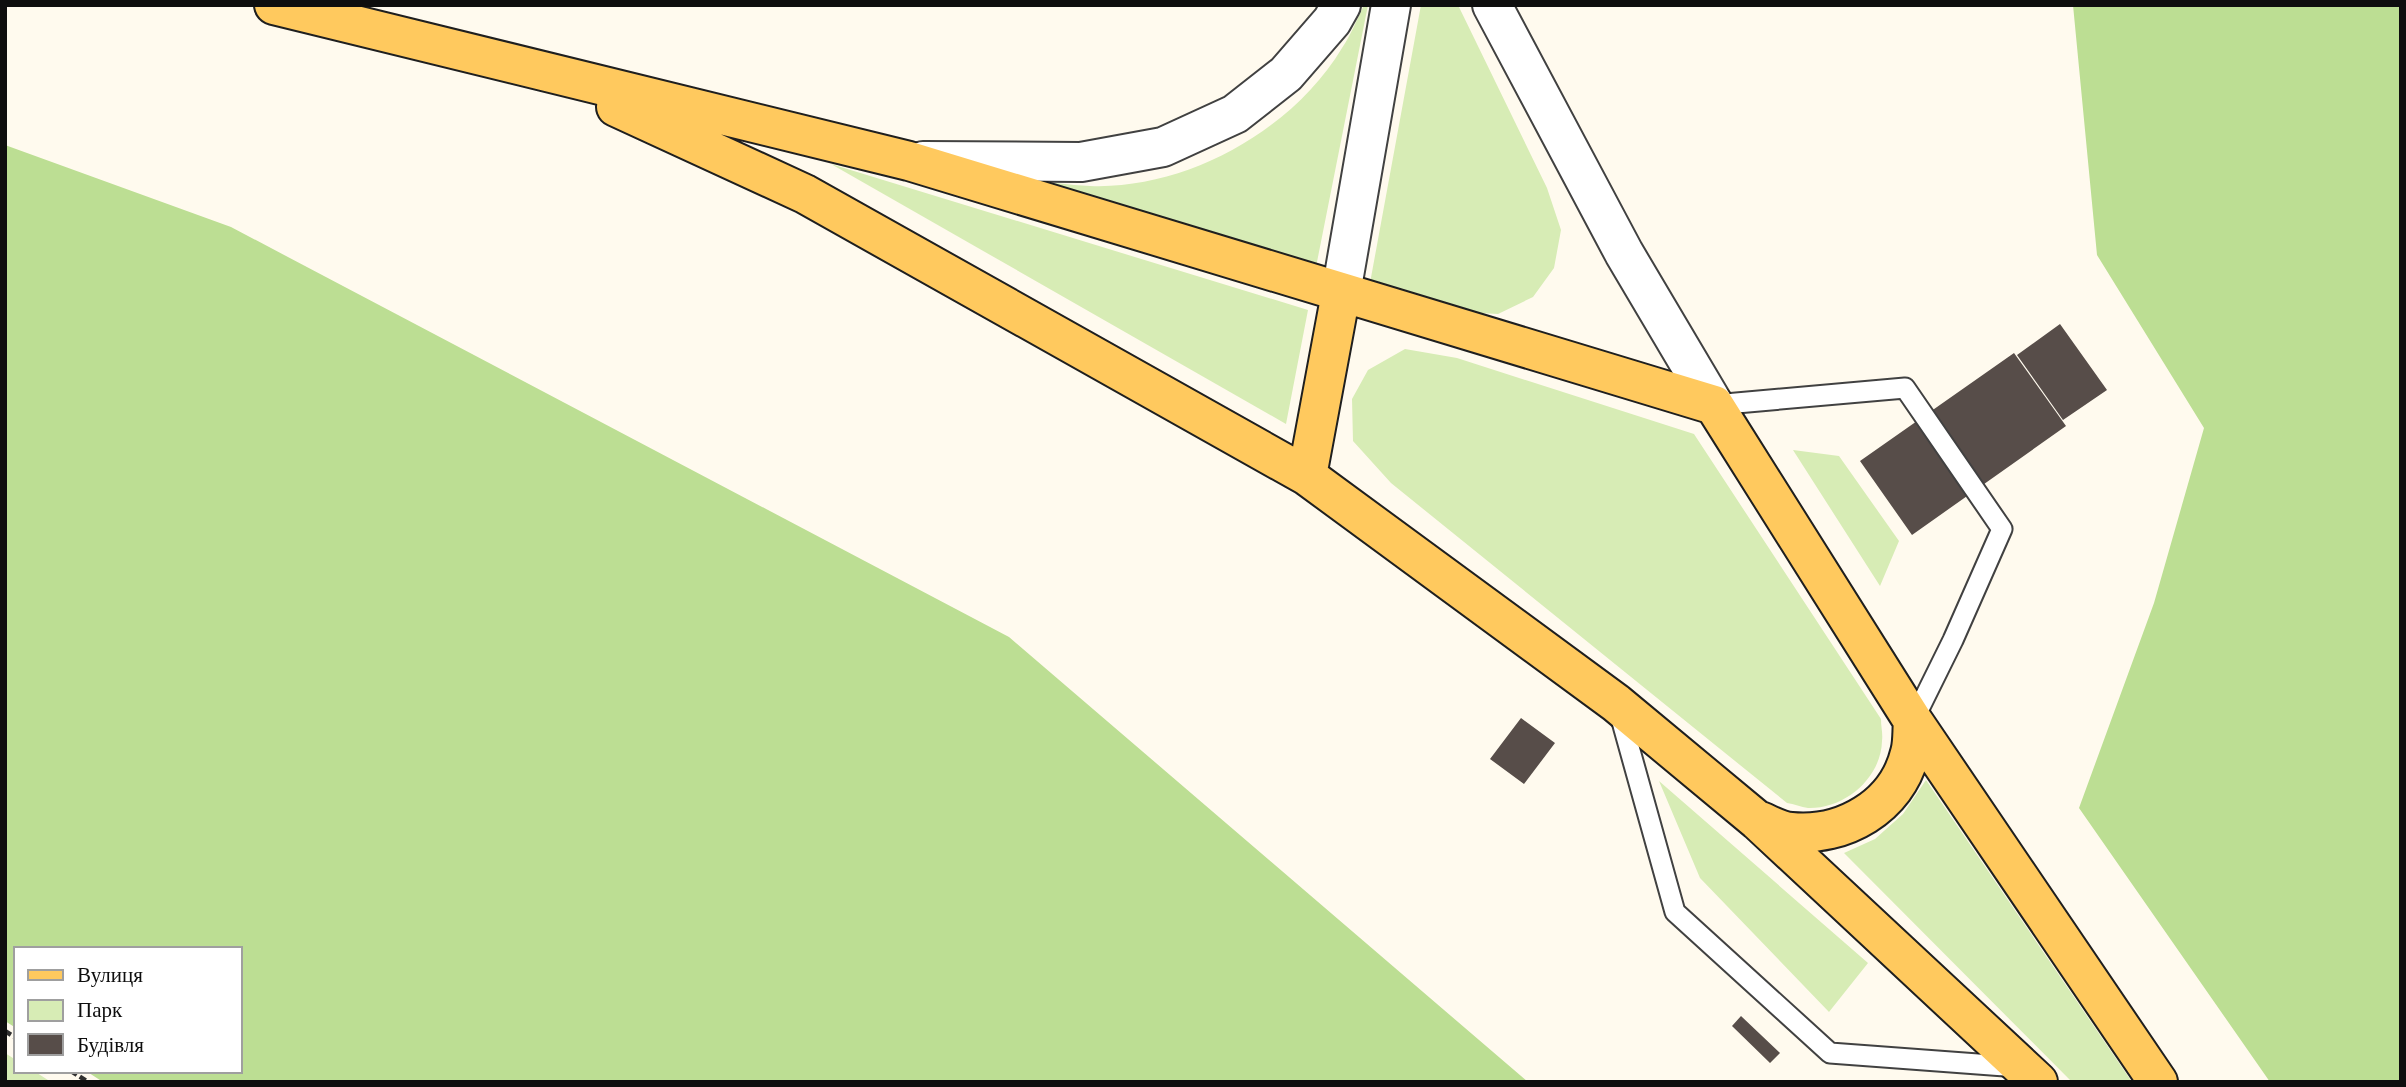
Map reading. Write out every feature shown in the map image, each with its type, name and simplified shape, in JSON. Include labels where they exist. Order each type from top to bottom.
[{"type":"main road","points":[[274,5],[909,161],[1714,405],[1913,721],[2158,1082]]},
{"type":"main road","points":[[534,70],[805,194],[1307,476],[1616,704],[1758,821],[2030,1075]]},
{"type":"main road","points":[[1307,476],[1341,293]]},
{"type":"main road","points":[[1758,821],[1788,832],[1820,832],[1851,824],[1878,807],[1898,783],[1910,753],[1913,721]]},
{"type":"street","points":[[909,161],[1081,162],[1163,147],[1235,114],[1286,74],[1332,21],[1341,5]]},
{"type":"street","points":[[1341,293],[1391,5]]},
{"type":"street","points":[[1492,5],[1624,253],[1714,405]]},
{"type":"lane","points":[[1714,405],[1905,388],[2002,529],[1953,640],[1913,721]]},
{"type":"lane","points":[[1616,704],[1675,912],[1830,1053],[2030,1075]]},
{"type":"green space","points":[[1364,5],[1368,5],[1316,267],[1026,179],[1090,186],[1126,185],[1163,178],[1199,166],[1234,149],[1266,129],[1295,105],[1321,78],[1345,43]]},
{"type":"green space","points":[[1421,5],[1458,5],[1547,188],[1561,230],[1554,268],[1533,297],[1498,314],[1462,312],[1370,283]]},
{"type":"green space","points":[[2073,5],[2401,5],[2401,1082],[2270,1082],[2079,808],[2154,603],[2204,428],[2097,255]]},
{"type":"green space","points":[[5,145],[231,227],[1009,637],[1528,1082],[103,1082],[89,1073],[242,1073],[242,947],[14,947],[14,1027],[5,1021]]},
{"type":"green space","points":[[831,164],[1308,310],[1286,424]]},
{"type":"green space","points":[[1405,349],[1457,358],[1694,434],[1881,719],[1880,755],[1868,779],[1847,797],[1822,807],[1808,808],[1787,803],[1391,483],[1353,441],[1352,399],[1368,370]]},
{"type":"green space","points":[[1793,450],[1839,456],[1899,541],[1880,586]]},
{"type":"green space","points":[[1926,780],[2132,1082],[2072,1082],[1844,853],[1875,839],[1903,814]]},
{"type":"green space","points":[[1659,781],[1868,963],[1829,1012],[1700,878]]},
{"type":"green space","points":[[5,1053],[14,1059],[14,1073],[37,1073],[51,1082],[5,1082]]},
{"type":"building","points":[[2060,324],[2107,390],[2063,420],[2017,355]]},
{"type":"building","points":[[2014,353],[2066,426],[1912,535],[1860,461]]},
{"type":"building","points":[[1521,718],[1555,743],[1524,784],[1490,759]]},
{"type":"building","points":[[1741,1016],[1780,1053],[1770,1063],[1732,1026]]}]
